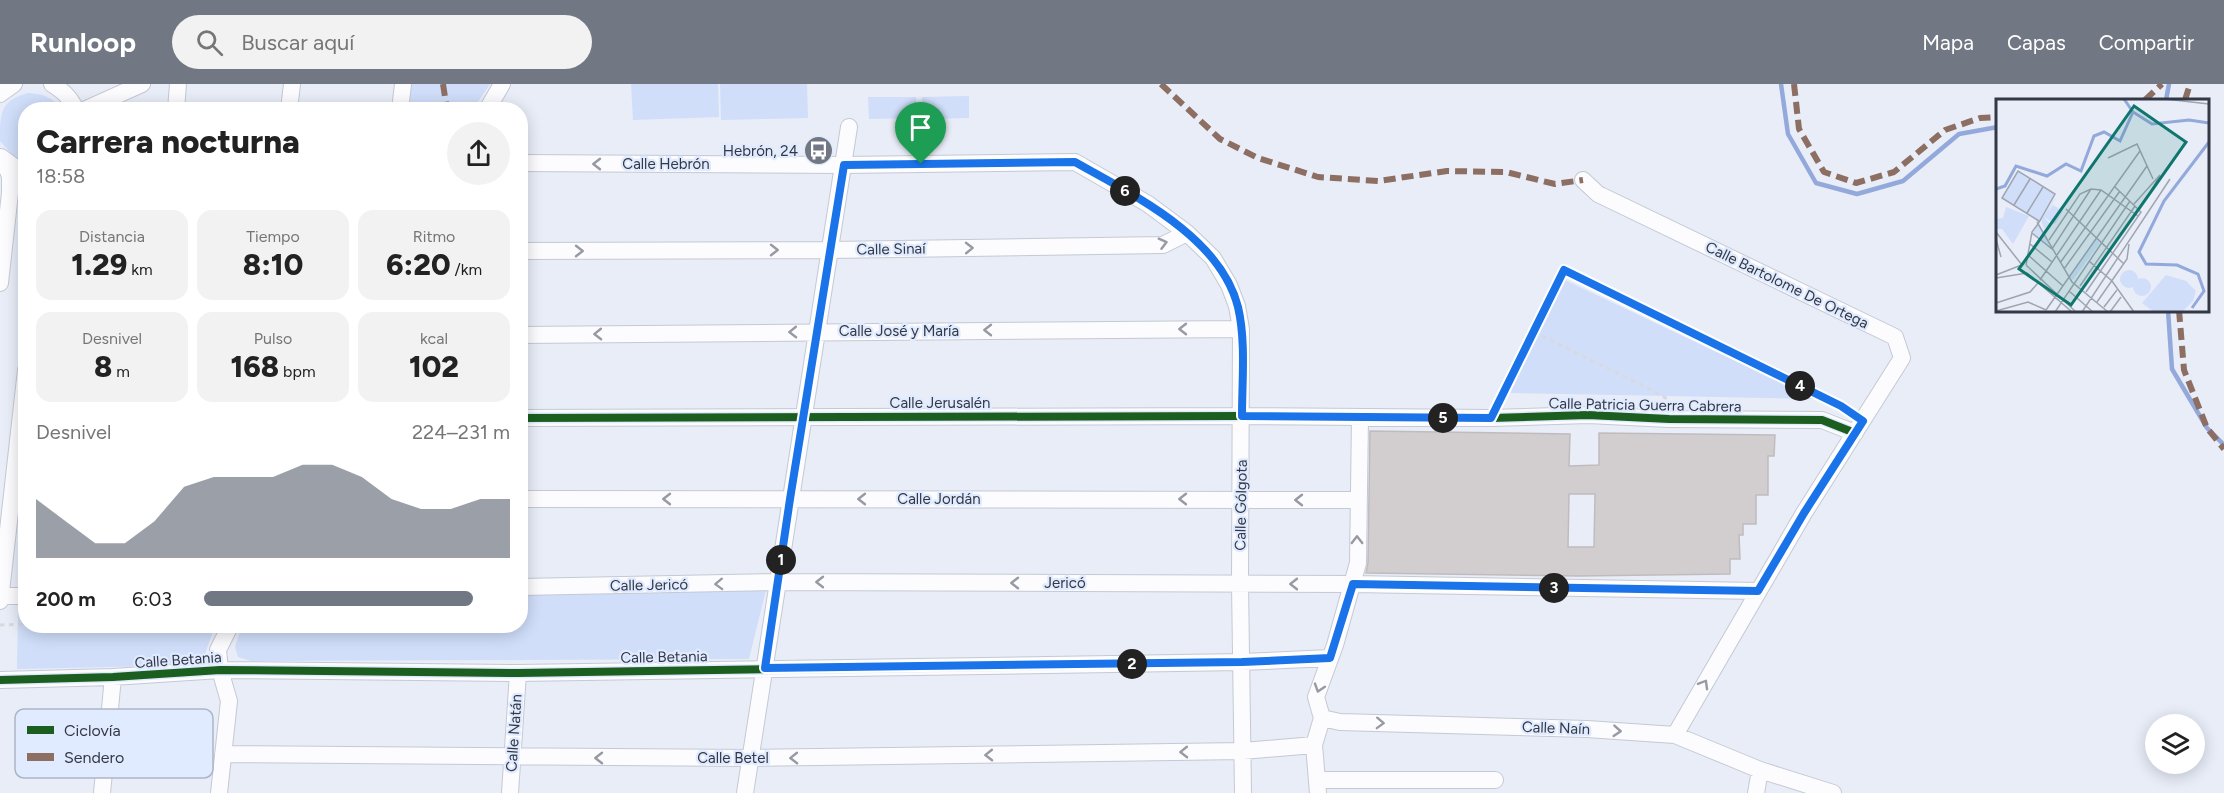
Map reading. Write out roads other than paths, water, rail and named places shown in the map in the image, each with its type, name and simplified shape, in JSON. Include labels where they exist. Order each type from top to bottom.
[{"type":"street","points":[[0,94],[14,84]]},
{"type":"street","points":[[52,84],[67,95],[71,102]]},
{"type":"street","points":[[102,102],[142,84]]},
{"type":"street","points":[[177,102],[178,84]]},
{"type":"street","points":[[290,102],[292,84]]},
{"type":"street","points":[[401,102],[403,84]]},
{"type":"street","points":[[492,102],[502,84]]},
{"type":"street","points":[[745,793],[849,126]]},
{"type":"street","points":[[2,158],[18,168]]},
{"type":"street","points":[[0,284],[10,193],[10,176],[2,158]]},
{"type":"street","name":"Calle Hebrón","points":[[528,164],[844,165],[1075,162],[1148,204],[1187,233]]},
{"type":"street","name":"Calle Bartolome De Ortega","points":[[1583,180],[1598,194],[1895,337],[1902,358],[1859,427]]},
{"type":"street","name":"Calle Sinaí","points":[[528,251],[830,250],[1163,245],[1187,233]]},
{"type":"street","name":"Calle Gólgota","points":[[1187,233],[1213,258],[1229,285],[1237,306],[1241,329],[1240,584],[1244,793]]},
{"type":"street","name":"Calle José y María","points":[[528,335],[1241,329]]},
{"type":"street","name":"Calle Patricia Guerra Cabrera","points":[[1360,417],[1491,418],[1588,415],[1669,419],[1822,420],[1859,427]]},
{"type":"street","points":[[1360,417],[1357,500],[1358,563],[1316,697],[1322,718],[1314,745],[1318,787],[1495,780]]},
{"type":"street","name":"Calle Jerusalén","points":[[528,418],[1360,417]]},
{"type":"street","points":[[1675,735],[1804,513],[1859,427]]},
{"type":"street","points":[[18,440],[0,598],[18,597]]},
{"type":"street","name":"Calle Jordán","points":[[528,499],[1357,500]]},
{"type":"street","name":"Jericó","points":[[778,582],[1353,584],[1758,591]]},
{"type":"street","name":"Calle Jericó","points":[[528,587],[778,582]]},
{"type":"street","points":[[219,793],[229,701],[220,670],[218,650],[226,633]]},
{"type":"street","name":"Calle Betania","points":[[0,681],[113,678],[220,670],[518,673],[1242,662],[1330,658]]},
{"type":"street","name":"Calle Natán","points":[[510,793],[518,673]]},
{"type":"street","points":[[110,709],[113,678]]},
{"type":"street","name":"Calle Naín","points":[[1322,718],[1340,722],[1575,728],[1675,735],[1760,770],[1833,793]]},
{"type":"street","name":"Calle Betel","points":[[223,754],[511,758],[750,758],[1243,751],[1314,745]]},
{"type":"street","points":[[1756,793],[1760,770]]},
{"type":"street","points":[[102,793],[103,778]]},
{"type":"waterway","points":[[1781,84],[1788,134],[1816,183],[1857,194],[1903,181],[1959,134],[1996,127]]},
{"type":"waterway","points":[[2166,99],[2169,84]]},
{"type":"waterway","points":[[2168,312],[2172,369],[2207,428],[2224,445]]},
{"type":"place","name":"Hebrón, 24","points":[[819,151]]}]
